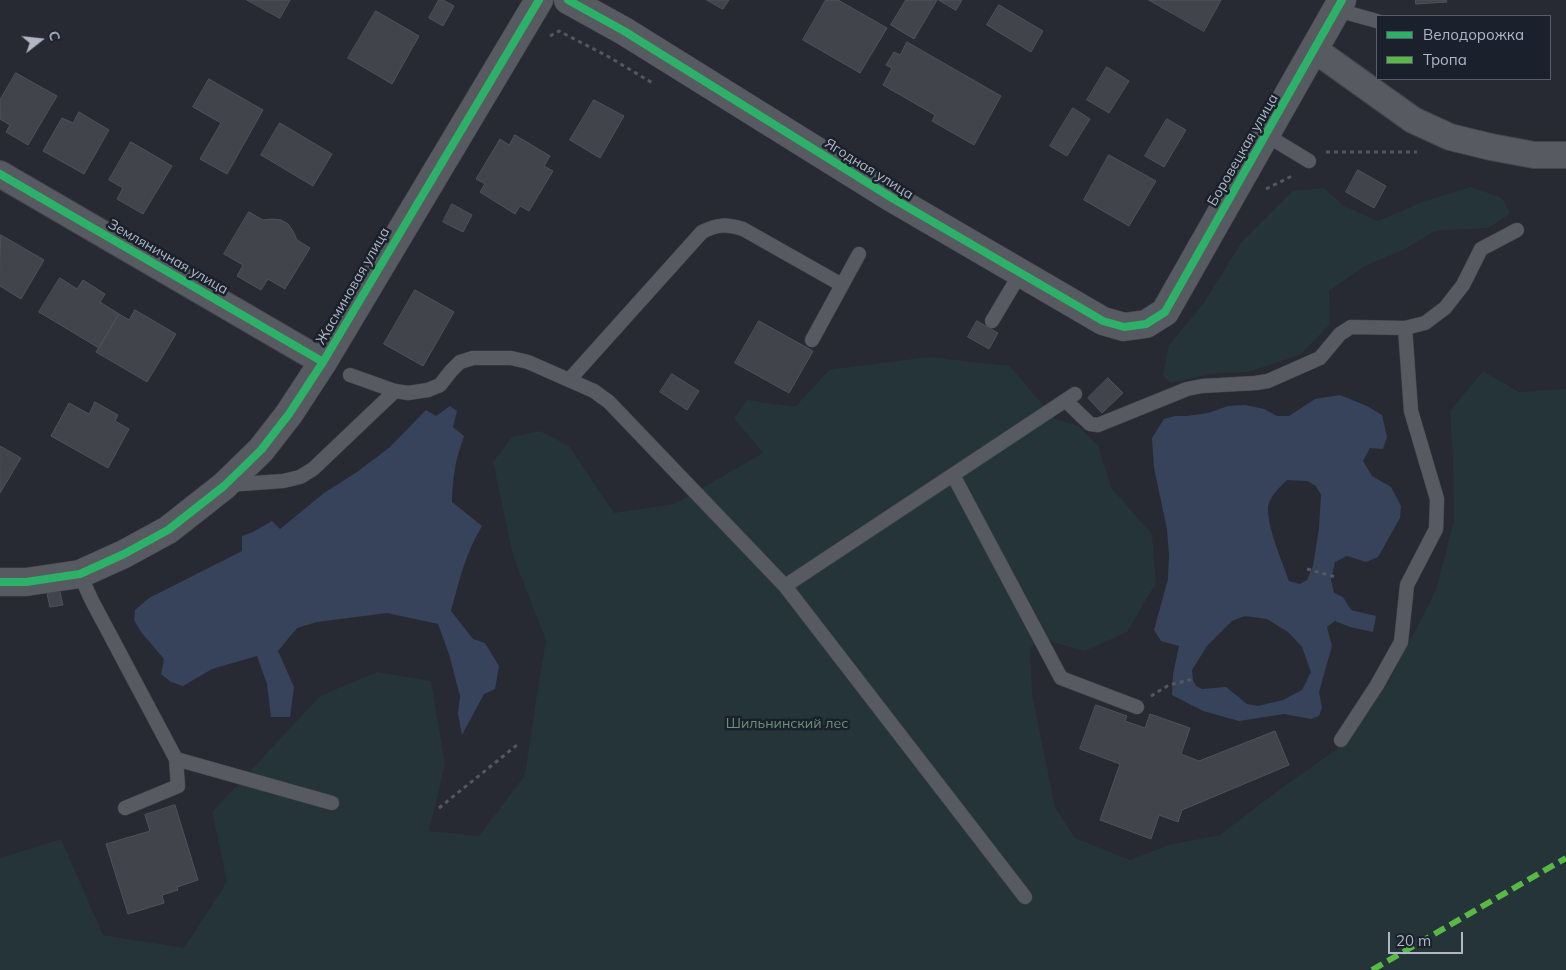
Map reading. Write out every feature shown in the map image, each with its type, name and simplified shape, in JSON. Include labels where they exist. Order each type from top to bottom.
[{"type":"street","name":"Жасминовая улица","points":[[0,582],[26,582],[80,574],[124,554],[168,530],[224,486],[261,450],[289,414],[323,362],[539,0]]},
{"type":"street","name":"Ягодная улица","points":[[568,0],[624,31],[892,198],[1103,321],[1124,327],[1146,324],[1164,312]]},
{"type":"street","name":"Боровецкая улица","points":[[1164,312],[1339,5]]},
{"type":"street","points":[[1315,50],[1414,120],[1450,137],[1534,155],[1566,155]]},
{"type":"street","name":"Земляничная улица","points":[[0,174],[323,362]]},
{"type":"lane","points":[[1339,5],[1376,21]]},
{"type":"lane","points":[[1266,136],[1308,161]]},
{"type":"lane","points":[[569,380],[702,232],[714,226],[729,224],[743,229],[842,285]]},
{"type":"lane","points":[[785,586],[1070,398],[1090,424],[1098,425],[1187,390],[1202,386],[1256,384],[1268,381],[1320,358],[1340,334],[1351,327],[1405,328],[1425,323],[1444,308],[1463,285],[1482,249],[1517,230]]},
{"type":"lane","points":[[812,340],[859,254]]},
{"type":"lane","points":[[992,321],[1020,274]]},
{"type":"lane","points":[[1340,740],[1402,642],[1407,585],[1436,529],[1437,499],[1412,411],[1405,328]]},
{"type":"lane","points":[[350,375],[395,391],[408,393],[428,390],[440,385],[460,362],[473,358],[511,358],[528,362],[594,391],[609,402],[785,586],[1025,897]]},
{"type":"lane","points":[[224,486],[283,481],[300,477],[313,469],[395,391]]},
{"type":"lane","points":[[953,475],[1061,678],[1137,707]]},
{"type":"lane","points":[[80,574],[91,599],[176,758],[178,786],[125,808]]},
{"type":"lane","points":[[176,758],[332,803]]},
{"type":"path","points":[[542,40],[560,32],[609,57],[660,87]]},
{"type":"path","points":[[1260,192],[1303,170],[1314,152],[1420,152]]},
{"type":"path","points":[[1307,569],[1336,577]]},
{"type":"path","points":[[1169,685],[1194,679]]},
{"type":"path","points":[[438,808],[518,745]]},
{"type":"green space","points":[[1471,187],[1502,198],[1510,214],[1488,228],[1435,231],[1405,249],[1365,266],[1329,291],[1330,324],[1300,355],[1248,372],[1210,374],[1171,383],[1163,375],[1169,345],[1203,304],[1241,243],[1293,191],[1324,188],[1344,206],[1378,221],[1422,202]]},
{"type":"green space","name":"Шильнинский лес","points":[[928,357],[1010,366],[1055,419],[1079,426],[1098,446],[1112,489],[1152,534],[1156,583],[1127,632],[1085,651],[1041,639],[1030,648],[1032,693],[1055,807],[1075,838],[1130,860],[1168,845],[1220,835],[1280,789],[1336,750],[1388,683],[1436,590],[1454,521],[1450,411],[1483,371],[1519,392],[1566,389],[1566,970],[0,970],[0,858],[61,839],[103,935],[184,948],[227,882],[212,812],[320,696],[377,672],[431,681],[445,764],[429,831],[479,836],[525,775],[546,640],[513,556],[493,462],[512,437],[540,431],[569,446],[614,513],[674,504],[763,453],[734,418],[747,400],[795,407],[829,370]]},
{"type":"water","points":[[1340,395],[1367,406],[1382,415],[1387,437],[1383,449],[1370,448],[1363,461],[1372,476],[1391,487],[1401,506],[1400,518],[1378,557],[1366,562],[1347,556],[1335,562],[1331,580],[1334,593],[1343,597],[1351,610],[1376,616],[1373,632],[1350,627],[1335,621],[1327,627],[1332,646],[1319,692],[1322,708],[1319,716],[1311,719],[1284,714],[1239,721],[1203,711],[1172,695],[1173,674],[1179,646],[1161,641],[1154,630],[1168,579],[1169,555],[1167,529],[1154,468],[1152,438],[1164,419],[1175,416],[1208,413],[1228,406],[1245,405],[1264,409],[1277,416],[1289,416],[1315,399]],"holes":[[[1287,480],[1307,481],[1316,486],[1321,495],[1319,528],[1313,566],[1307,580],[1300,584],[1289,581],[1270,526],[1268,509],[1270,501]],[[1245,616],[1267,619],[1288,632],[1302,647],[1311,672],[1302,690],[1283,700],[1258,706],[1247,704],[1226,687],[1202,689],[1196,686],[1192,670],[1207,646],[1232,621]]]},
{"type":"water","points":[[450,406],[457,411],[453,427],[464,436],[455,469],[452,502],[482,526],[467,556],[451,611],[473,639],[485,643],[499,666],[495,689],[484,694],[462,735],[458,714],[460,696],[449,654],[438,624],[387,613],[317,622],[297,628],[278,651],[294,687],[290,717],[271,717],[267,684],[257,656],[212,669],[183,686],[171,682],[161,674],[164,659],[141,632],[134,620],[135,610],[149,598],[242,551],[242,536],[272,521],[280,529],[324,493],[357,472],[390,447],[426,410],[436,416]]},
{"type":"building","points":[[247,0],[290,0],[280,18]]},
{"type":"building","points":[[439,0],[454,6],[443,26],[429,18]]},
{"type":"building","points":[[707,0],[729,0],[723,9]]},
{"type":"building","points":[[826,0],[838,0],[887,28],[860,73],[803,40]]},
{"type":"building","points":[[906,0],[937,0],[914,39],[891,25]]},
{"type":"building","points":[[939,0],[962,0],[956,10]]},
{"type":"building","points":[[1149,0],[1221,0],[1204,31]]},
{"type":"building","points":[[1416,0],[1446,0],[1447,2],[1416,4]]},
{"type":"building","points":[[999,5],[1043,31],[1031,52],[987,25]]},
{"type":"building","points":[[376,11],[419,36],[392,84],[348,58]]},
{"type":"building","points":[[907,42],[1001,96],[974,145],[932,121],[935,115],[883,85],[892,68],[886,65],[894,52],[900,55]]},
{"type":"building","points":[[1107,67],[1129,81],[1109,113],[1087,100]]},
{"type":"building","points":[[16,73],[57,96],[28,145],[6,132],[10,125],[0,119],[0,100]]},
{"type":"building","points":[[209,79],[263,110],[227,174],[200,159],[221,123],[193,107]]},
{"type":"building","points":[[594,100],[624,116],[600,158],[570,140]]},
{"type":"building","points":[[1073,108],[1090,119],[1067,156],[1050,146]]},
{"type":"building","points":[[79,112],[109,130],[84,174],[43,151],[62,118],[73,123]]},
{"type":"building","points":[[1167,119],[1186,130],[1164,167],[1145,156]]},
{"type":"building","points":[[280,123],[332,154],[313,186],[261,155]]},
{"type":"building","points":[[515,135],[550,156],[544,166],[553,171],[529,211],[520,206],[515,214],[480,192],[485,184],[476,179],[500,139],[509,145]]},
{"type":"building","points":[[131,142],[172,166],[143,214],[117,199],[123,188],[109,180]]},
{"type":"building","points":[[1109,155],[1156,181],[1129,226],[1084,200]]},
{"type":"building","points":[[1358,170],[1386,186],[1374,208],[1346,192]]},
{"type":"building","points":[[452,204],[472,215],[463,232],[443,222]]},
{"type":"building","points":[[249,212],[263,220],[281,220],[288,224],[297,240],[310,248],[285,289],[268,279],[261,290],[237,276],[243,265],[224,254]]},
{"type":"building","points":[[1,235],[44,260],[21,299],[0,286]]},
{"type":"building","points":[[60,278],[77,289],[83,280],[105,294],[100,302],[119,314],[99,348],[39,312]]},
{"type":"building","points":[[415,290],[454,312],[423,366],[384,344]]},
{"type":"building","points":[[135,310],[176,334],[147,382],[96,352],[119,314],[129,320]]},
{"type":"building","points":[[759,321],[813,351],[789,393],[735,363]]},
{"type":"building","points":[[977,321],[998,333],[989,349],[968,337]]},
{"type":"building","points":[[672,374],[699,391],[687,410],[660,392]]},
{"type":"building","points":[[1108,378],[1123,393],[1102,413],[1088,398]]},
{"type":"building","points":[[95,402],[118,415],[115,421],[129,429],[108,468],[51,436],[69,403],[89,414]]},
{"type":"building","points":[[0,446],[21,458],[0,493]]},
{"type":"building","points":[[60,592],[63,605],[50,607],[47,594]]},
{"type":"building","points":[[1096,705],[1127,716],[1125,721],[1145,728],[1150,714],[1190,728],[1181,754],[1199,761],[1275,731],[1289,765],[1182,810],[1178,822],[1159,815],[1151,839],[1100,820],[1120,764],[1080,749]]},
{"type":"building","points":[[175,805],[198,880],[177,887],[178,890],[162,895],[164,903],[128,914],[106,844],[150,831],[145,815]]},
{"type":"marked path","points":[[1372,970],[1566,858]]},
{"type":"cycle path","points":[[0,582],[26,582],[80,574],[124,554],[168,530],[224,486],[261,450],[289,414],[323,362],[539,0]]},
{"type":"cycle path","points":[[568,0],[624,31],[892,198],[1103,321],[1124,327],[1146,324],[1165,312],[1342,0]]},
{"type":"cycle path","points":[[0,174],[323,362]]}]
